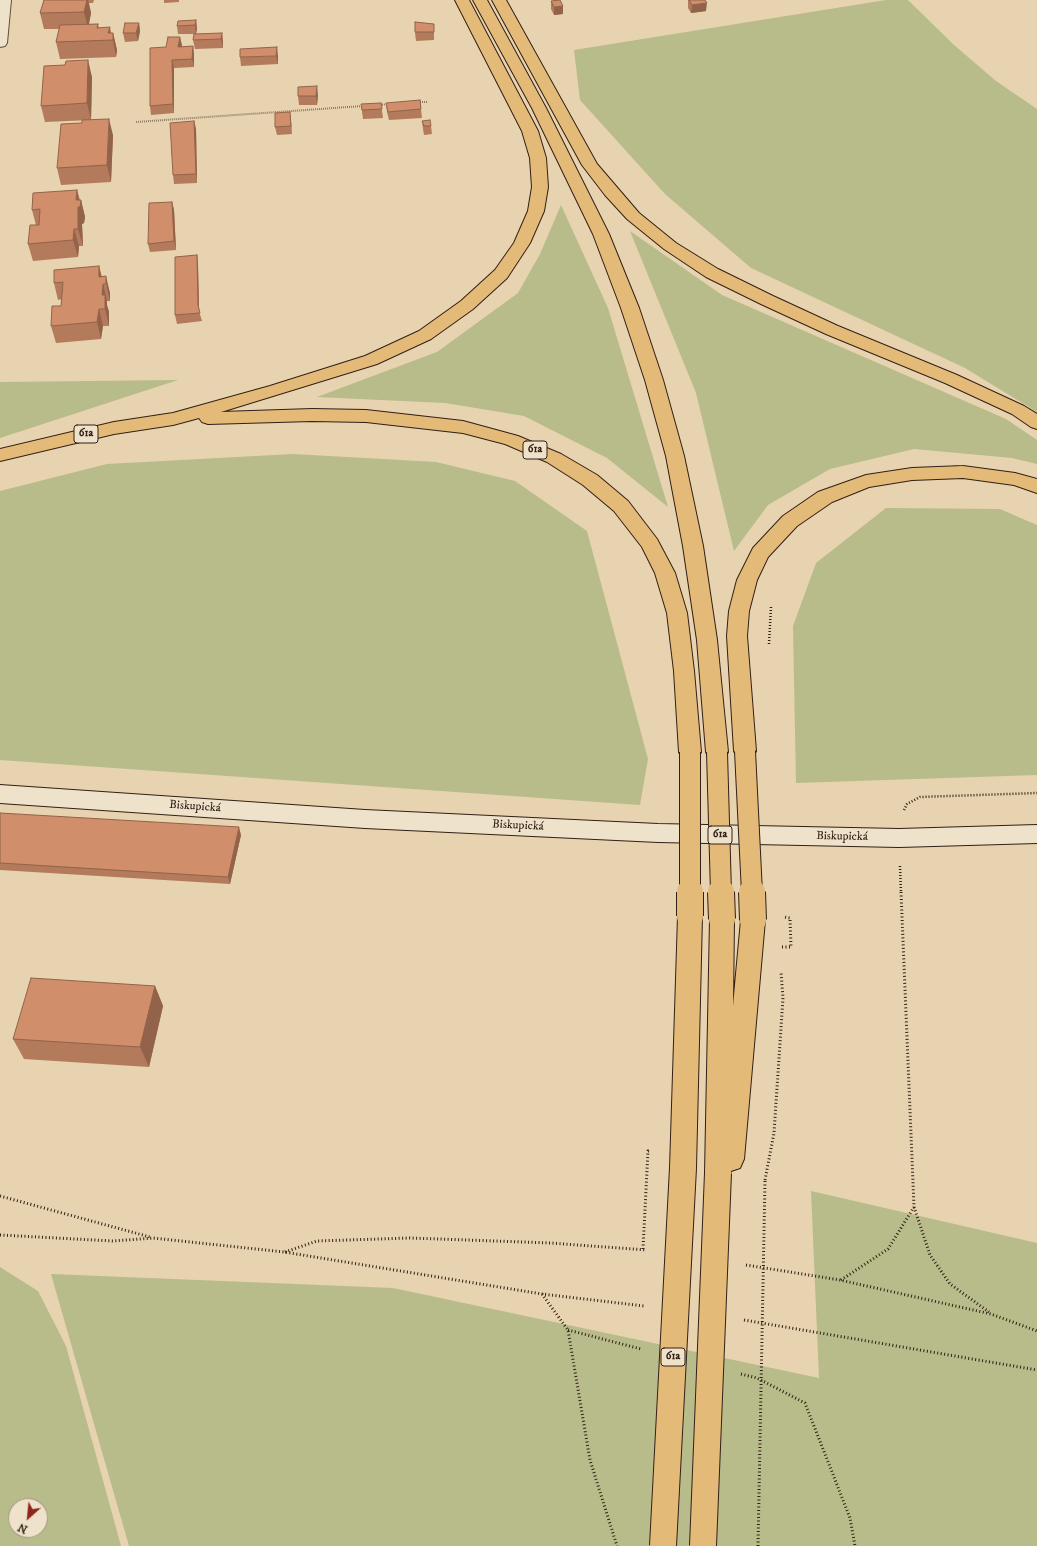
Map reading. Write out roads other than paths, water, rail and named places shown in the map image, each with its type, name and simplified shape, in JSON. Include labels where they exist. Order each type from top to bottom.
[{"type":"main road","name":"61a","points":[[0,456],[114,428],[173,419],[276,390],[371,360],[425,335],[467,305],[501,274],[522,243],[536,211],[540,187],[538,158],[530,131],[462,0]]},
{"type":"main road","name":"61a","points":[[480,0],[539,108],[601,234],[630,308],[654,380],[675,456],[693,546],[707,640],[717,752],[722,919],[724,1173],[713,1292],[703,1546]]},
{"type":"main road","points":[[499,0],[590,165],[611,192],[633,216],[670,246],[712,273],[767,300],[832,330],[951,379],[1018,410],[1037,422]]},
{"type":"main road","name":"61a","points":[[173,419],[328,415],[366,416],[456,426],[512,440],[554,458],[590,480],[621,506],[650,544],[665,573],[677,613],[684,671],[690,752],[690,916],[683,1168],[663,1546]]},
{"type":"main road","points":[[724,1173],[753,920],[745,751],[737,636],[739,611],[748,580],[760,553],[790,521],[832,494],[866,481],[912,474],[963,472],[1015,480],[1037,486]]},
{"type":"street","points":[[0,43],[4,0]]},
{"type":"street","name":"Biskupická","points":[[0,794],[365,819],[658,833],[899,838],[1037,834]]}]
